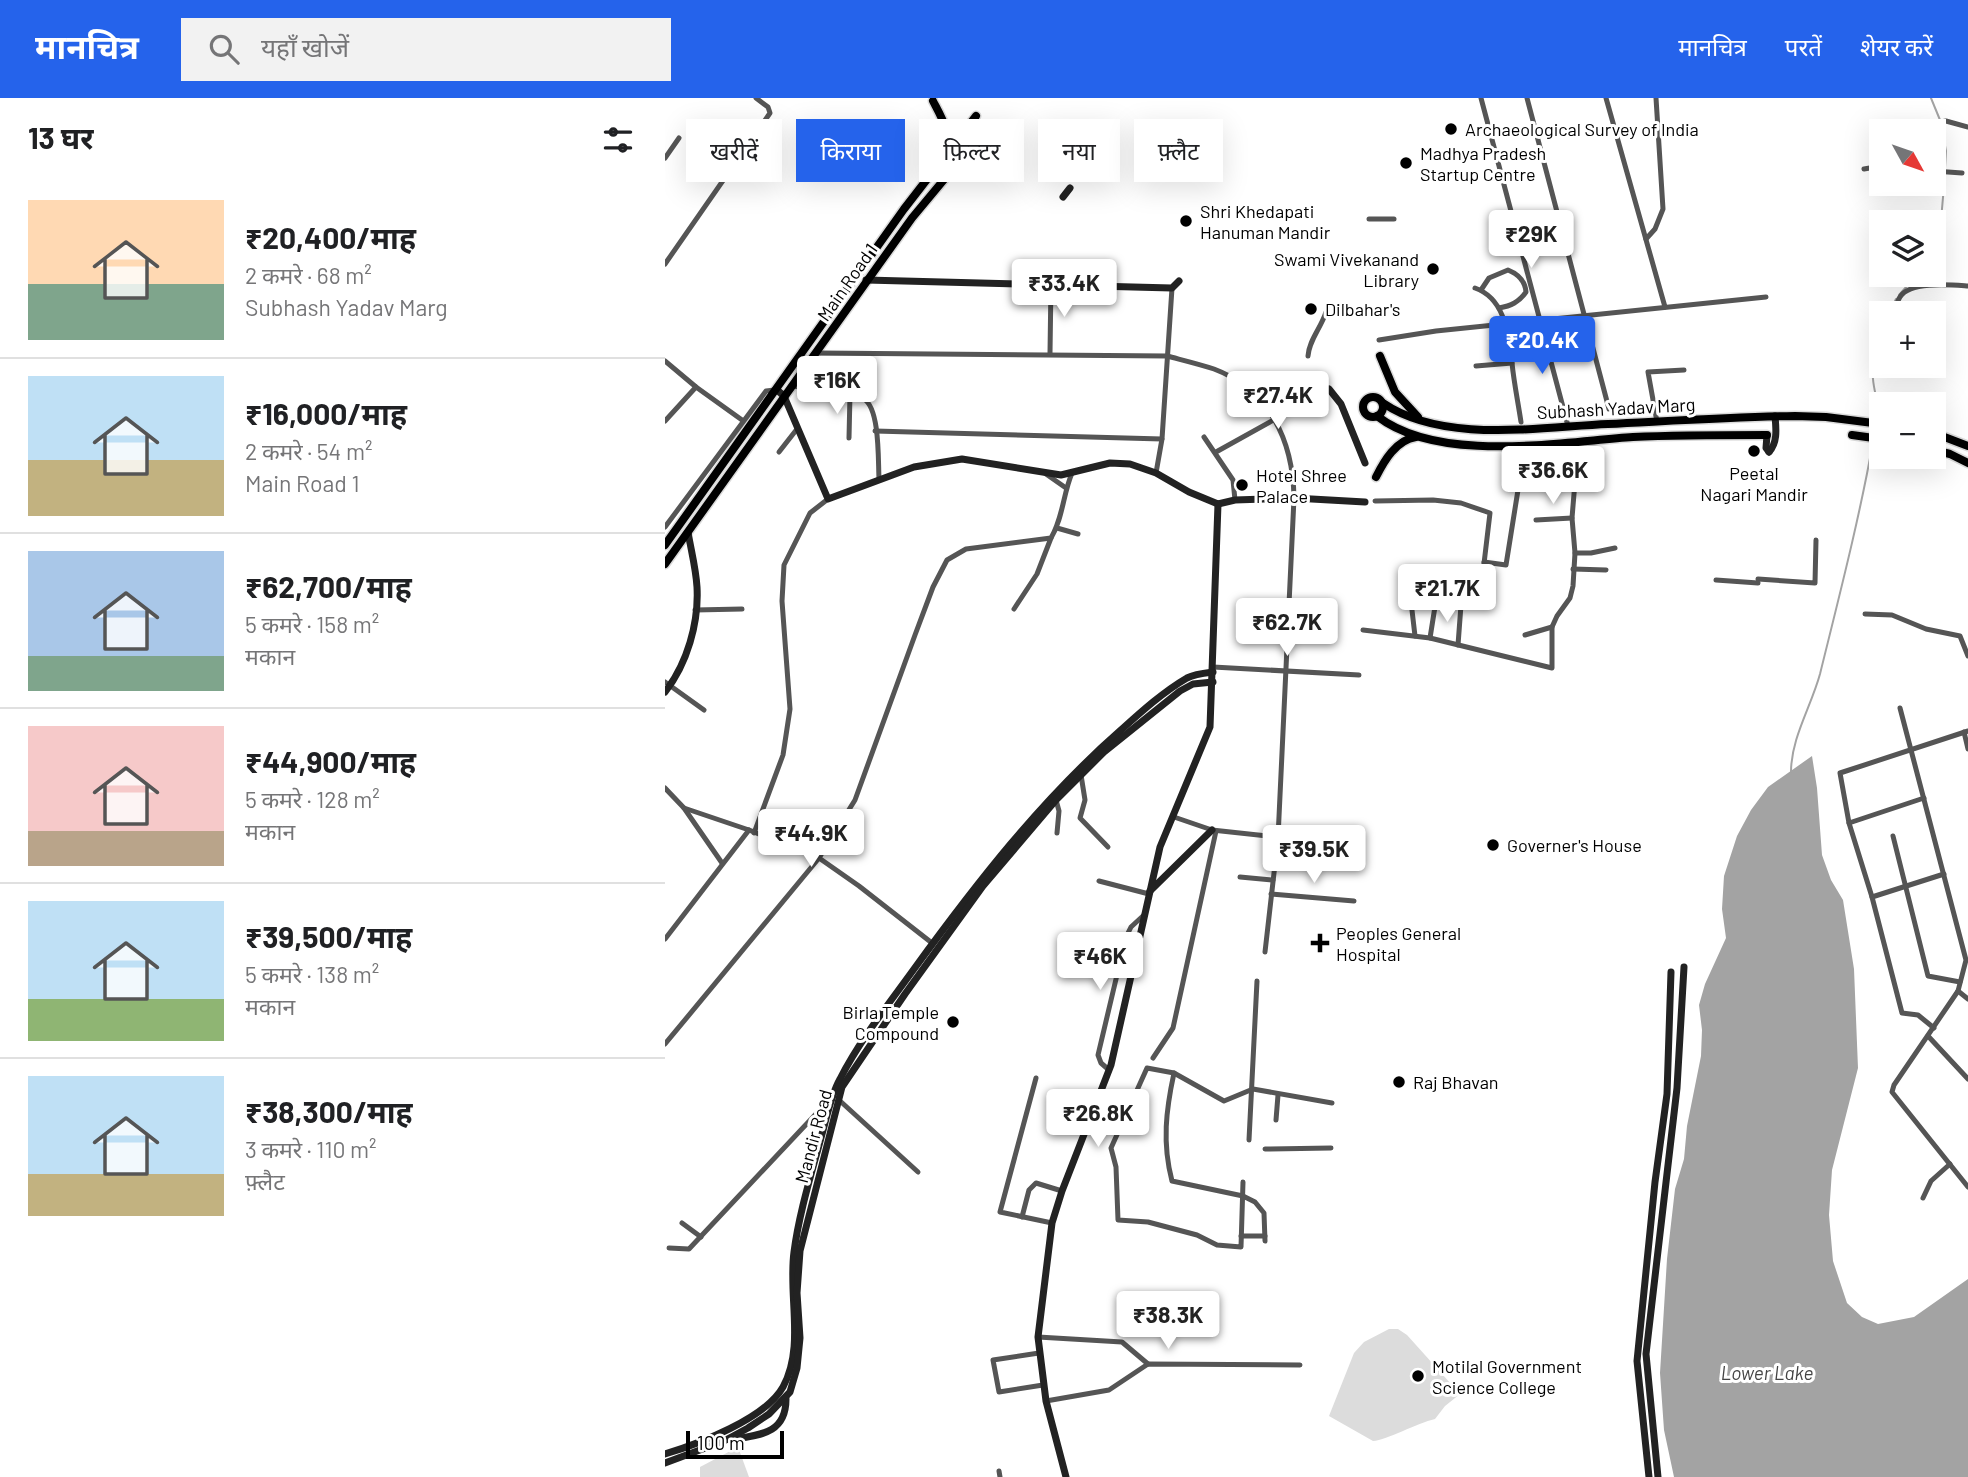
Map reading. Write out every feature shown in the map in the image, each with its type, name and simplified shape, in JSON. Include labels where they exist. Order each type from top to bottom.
[{"type":"main road","points":[[933,101],[943,119]]},
{"type":"main road","name":"Main Road 1","points":[[665,545],[925,182]]},
{"type":"main road","name":"Main Road 1","points":[[665,564],[784,396],[818,353],[866,279],[943,182]]},
{"type":"main road","points":[[1380,356],[1395,392],[1413,413],[1424,421]]},
{"type":"main road","points":[[1374,397],[1383,403],[1383,411],[1377,416],[1366,414],[1364,403],[1374,397]]},
{"type":"main road","name":"Subhash Yadav Marg","points":[[1383,403],[1400,413],[1424,421],[1484,430],[1775,416],[1826,416],[1869,423]]},
{"type":"main road","name":"Subhash Yadav Marg","points":[[1377,416],[1394,429],[1419,437],[1483,447],[1636,437],[1767,435]]},
{"type":"main road","points":[[1852,435],[1869,437]]},
{"type":"main road","points":[[1376,477],[1387,455],[1410,438],[1419,437]]},
{"type":"main road","points":[[1946,438],[1968,446]]},
{"type":"main road","points":[[1946,453],[1968,463]]},
{"type":"street","points":[[665,264],[770,113],[768,107],[756,98]]},
{"type":"street","points":[[1481,98],[1568,426]]},
{"type":"street","points":[[1527,98],[1609,409]]},
{"type":"street","points":[[1606,98],[1665,307]]},
{"type":"street","points":[[1646,239],[1655,229],[1663,209],[1656,98]]},
{"type":"street","points":[[1946,121],[1968,127]]},
{"type":"street","points":[[665,158],[679,138]]},
{"type":"street","points":[[1864,169],[1869,168]]},
{"type":"street","points":[[1946,172],[1962,173]]},
{"type":"street","points":[[1063,197],[1070,188]]},
{"type":"street","points":[[1369,219],[1394,219]]},
{"type":"street","points":[[1499,308],[1511,306],[1526,292],[1519,276],[1508,270],[1489,278],[1478,289],[1490,296],[1499,308],[1505,324],[1521,422]]},
{"type":"street","points":[[866,279],[1172,288]]},
{"type":"street","points":[[1156,473],[1162,439],[1172,288],[1179,281]]},
{"type":"street","points":[[1050,353],[1051,284]]},
{"type":"street","points":[[1898,301],[1906,291],[1930,285],[1968,286]]},
{"type":"street","points":[[1379,340],[1584,315],[1766,297]]},
{"type":"street","points":[[1308,356],[1309,345],[1326,312],[1357,312],[1370,309]]},
{"type":"street","points":[[818,353],[1167,356],[1212,369],[1230,378],[1259,399],[1275,418],[1292,463],[1294,498],[1277,838],[1265,952]]},
{"type":"street","points":[[665,360],[696,387],[742,420]]},
{"type":"street","points":[[1476,366],[1512,363]]},
{"type":"street","points":[[1657,422],[1648,372],[1684,370]]},
{"type":"street","points":[[793,386],[850,394],[864,399],[873,410],[879,478]]},
{"type":"street","points":[[665,421],[696,387]]},
{"type":"street","points":[[665,527],[742,420],[766,391],[776,389],[784,396],[828,499]]},
{"type":"street","points":[[1216,452],[1329,389],[1341,404],[1365,463]]},
{"type":"street","points":[[849,438],[850,394]]},
{"type":"street","points":[[1767,435],[1766,448],[1769,452],[1773,448],[1776,435],[1775,416]]},
{"type":"street","points":[[779,452],[797,429]]},
{"type":"street","points":[[875,431],[1162,439]]},
{"type":"street","points":[[1204,437],[1233,480],[1234,500]]},
{"type":"street","points":[[1363,630],[1430,638],[1552,668],[1552,626],[1570,598],[1573,586],[1572,518],[1575,482],[1572,449]]},
{"type":"street","points":[[665,939],[722,863],[751,831],[783,755],[790,709],[782,601],[784,565],[810,513],[828,499],[879,478],[931,463],[962,459],[986,461],[1046,474],[1072,473],[1110,463],[1130,464],[1156,473],[1189,492],[1218,504],[1234,500],[1294,498],[1364,502]]},
{"type":"street","points":[[1484,562],[1506,565],[1518,490],[1517,461]]},
{"type":"street","points":[[1014,609],[1037,574],[1057,528],[1072,473]]},
{"type":"street","points":[[1046,474],[1066,488]]},
{"type":"street","points":[[1375,501],[1433,500],[1461,503],[1490,513],[1483,572],[1453,569]]},
{"type":"street","points":[[1066,1477],[1046,1401],[1038,1337],[1052,1223],[1109,1069],[1160,847],[1210,727],[1218,504]]},
{"type":"street","points":[[1536,520],[1572,518]]},
{"type":"street","points":[[1057,528],[1078,534]]},
{"type":"street","points":[[688,532],[697,587],[695,610],[689,645],[666,687],[705,709]]},
{"type":"street","points":[[665,1044],[819,858],[855,800],[919,623],[947,560],[966,549],[1051,538]]},
{"type":"street","points":[[1716,580],[1815,583],[1816,540]]},
{"type":"street","points":[[1574,553],[1615,548]]},
{"type":"street","points":[[1412,567],[1411,593],[1415,635]]},
{"type":"street","points":[[1573,569],[1606,570]]},
{"type":"street","points":[[1430,638],[1437,594]]},
{"type":"street","points":[[1458,645],[1461,605]]},
{"type":"street","points":[[695,610],[742,609]]},
{"type":"street","points":[[1865,614],[1892,615],[1926,629],[1960,636],[1968,656]]},
{"type":"street","points":[[1525,635],[1552,626]]},
{"type":"street","points":[[1213,669],[1359,675]]},
{"type":"street","name":"Mandir Road","points":[[724,1441],[770,1430],[784,1416],[786,1398],[795,1379],[800,1338],[797,1293],[800,1251],[839,1080],[854,1054],[932,943],[1027,825],[1096,751],[1142,711],[1187,678],[1213,669]]},
{"type":"street","name":"Mandir Road","points":[[665,1454],[701,1441],[750,1417],[763,1409],[783,1387],[793,1356],[794,1252],[836,1098],[905,994],[983,886],[1056,800],[1104,752],[1180,691],[1193,684],[1213,682]]},
{"type":"street","points":[[1900,708],[1966,960],[1958,991],[1894,1085],[1892,1092],[1968,1187]]},
{"type":"street","points":[[1934,1028],[1918,1015],[1902,1013],[1872,897],[1849,823],[1840,773],[1966,732],[1968,749]]},
{"type":"street","points":[[1081,775],[1085,800],[1080,818],[1108,847]]},
{"type":"street","points":[[665,788],[684,808],[722,863]]},
{"type":"street","points":[[1849,823],[1924,798]]},
{"type":"street","points":[[1056,800],[1059,811],[1057,833]]},
{"type":"street","points":[[684,808],[819,858],[932,943]]},
{"type":"street","points":[[1174,817],[1214,831],[1359,846]]},
{"type":"street","points":[[1149,892],[1214,831]]},
{"type":"street","points":[[1153,1058],[1173,1028],[1214,831]]},
{"type":"street","points":[[1893,836],[1928,976],[1960,982]]},
{"type":"street","points":[[1872,897],[1944,874]]},
{"type":"street","points":[[1240,877],[1273,880]]},
{"type":"street","points":[[1099,881],[1149,892]]},
{"type":"street","points":[[1271,894],[1354,901]]},
{"type":"street","points":[[1109,1069],[1101,1063],[1098,1055],[1126,937],[1131,927],[1144,915]]},
{"type":"street","points":[[1658,1477],[1646,1354],[1677,1088],[1683,968]]},
{"type":"street","points":[[1649,1477],[1637,1361],[1667,1094],[1671,972]]},
{"type":"street","points":[[1249,1140],[1257,981]]},
{"type":"street","points":[[1958,991],[1968,999]]},
{"type":"street","points":[[1928,1036],[1968,1079]]},
{"type":"street","points":[[1243,1182],[1241,1247],[1217,1245],[1196,1234],[1148,1222],[1118,1220],[1117,1167],[1111,1148],[1147,1068],[1174,1073],[1224,1101],[1253,1089],[1332,1103]]},
{"type":"street","points":[[1174,1073],[1166,1113],[1167,1162],[1172,1181],[1243,1196],[1255,1202],[1263,1213],[1265,1239],[1241,1236]]},
{"type":"street","points":[[1036,1078],[1000,1212],[1052,1223]]},
{"type":"street","points":[[1276,1120],[1278,1095]]},
{"type":"street","points":[[669,1248],[689,1249],[836,1098],[918,1172]]},
{"type":"street","points":[[1265,1149],[1331,1148]]},
{"type":"street","points":[[1923,1198],[1931,1181],[1950,1164]]},
{"type":"street","points":[[1022,1217],[1029,1189],[1036,1183],[1062,1191]]},
{"type":"street","points":[[682,1223],[701,1237]]},
{"type":"street","points":[[1038,1337],[1122,1342],[1148,1364]]},
{"type":"street","points":[[1039,1353],[993,1360],[999,1392],[1043,1385]]},
{"type":"street","points":[[1046,1401],[1109,1390],[1148,1364],[1300,1365]]},
{"type":"street","points":[[665,1463],[724,1441],[769,1414],[786,1398]]},
{"type":"shaded area","points":[[1389,1329],[1398,1329],[1407,1335],[1460,1394],[1445,1406],[1435,1419],[1373,1441],[1329,1416],[1354,1353],[1364,1342]]},
{"type":"shaded area","points":[[738,1447],[749,1477],[700,1477],[700,1467]]},
{"type":"water","name":"Lower Lake","points":[[1812,756],[1822,855],[1831,880],[1843,900],[1854,969],[1858,1068],[1832,1170],[1829,1215],[1833,1261],[1847,1303],[1862,1317],[1878,1324],[1914,1317],[1968,1279],[1968,1477],[1674,1477],[1664,1430],[1660,1373],[1667,1259],[1675,1189],[1684,1159],[1687,1126],[1701,1056],[1699,1005],[1705,984],[1726,938],[1722,909],[1724,876],[1737,836],[1768,787]]},
{"type":"waterway","points":[[1931,98],[1940,119]]},
{"type":"waterway","points":[[1942,210],[1943,196]]},
{"type":"waterway","points":[[1899,295],[1906,287]]},
{"type":"waterway","points":[[1874,378],[1875,392]]},
{"type":"waterway","points":[[1791,772],[1794,747],[1820,674],[1869,461]]},
{"type":"place","name":"Archaeological Survey of India","points":[[1451,129]]},
{"type":"place","name":"Madhya Pradesh Startup Centre","points":[[1406,163]]},
{"type":"place","name":"Shri Khedapati Hanuman Mandir","points":[[1186,221]]},
{"type":"place","name":"Swami Vivekanand Library","points":[[1433,269]]},
{"type":"place","name":"Dilbahar's","points":[[1311,309]]},
{"type":"place","name":"Peetal Nagari Mandir","points":[[1754,451]]},
{"type":"place","name":"Hotel Shree Palace","points":[[1242,485]]},
{"type":"place","name":"Governer's House","points":[[1493,845]]},
{"type":"place","name":"Peoples General Hospital","points":[[1320,943]]},
{"type":"place","name":"Birla Temple Compound","points":[[953,1022]]},
{"type":"place","name":"Raj Bhavan","points":[[1399,1082]]},
{"type":"place","name":"Motilal Government Science College","points":[[1418,1376]]}]
